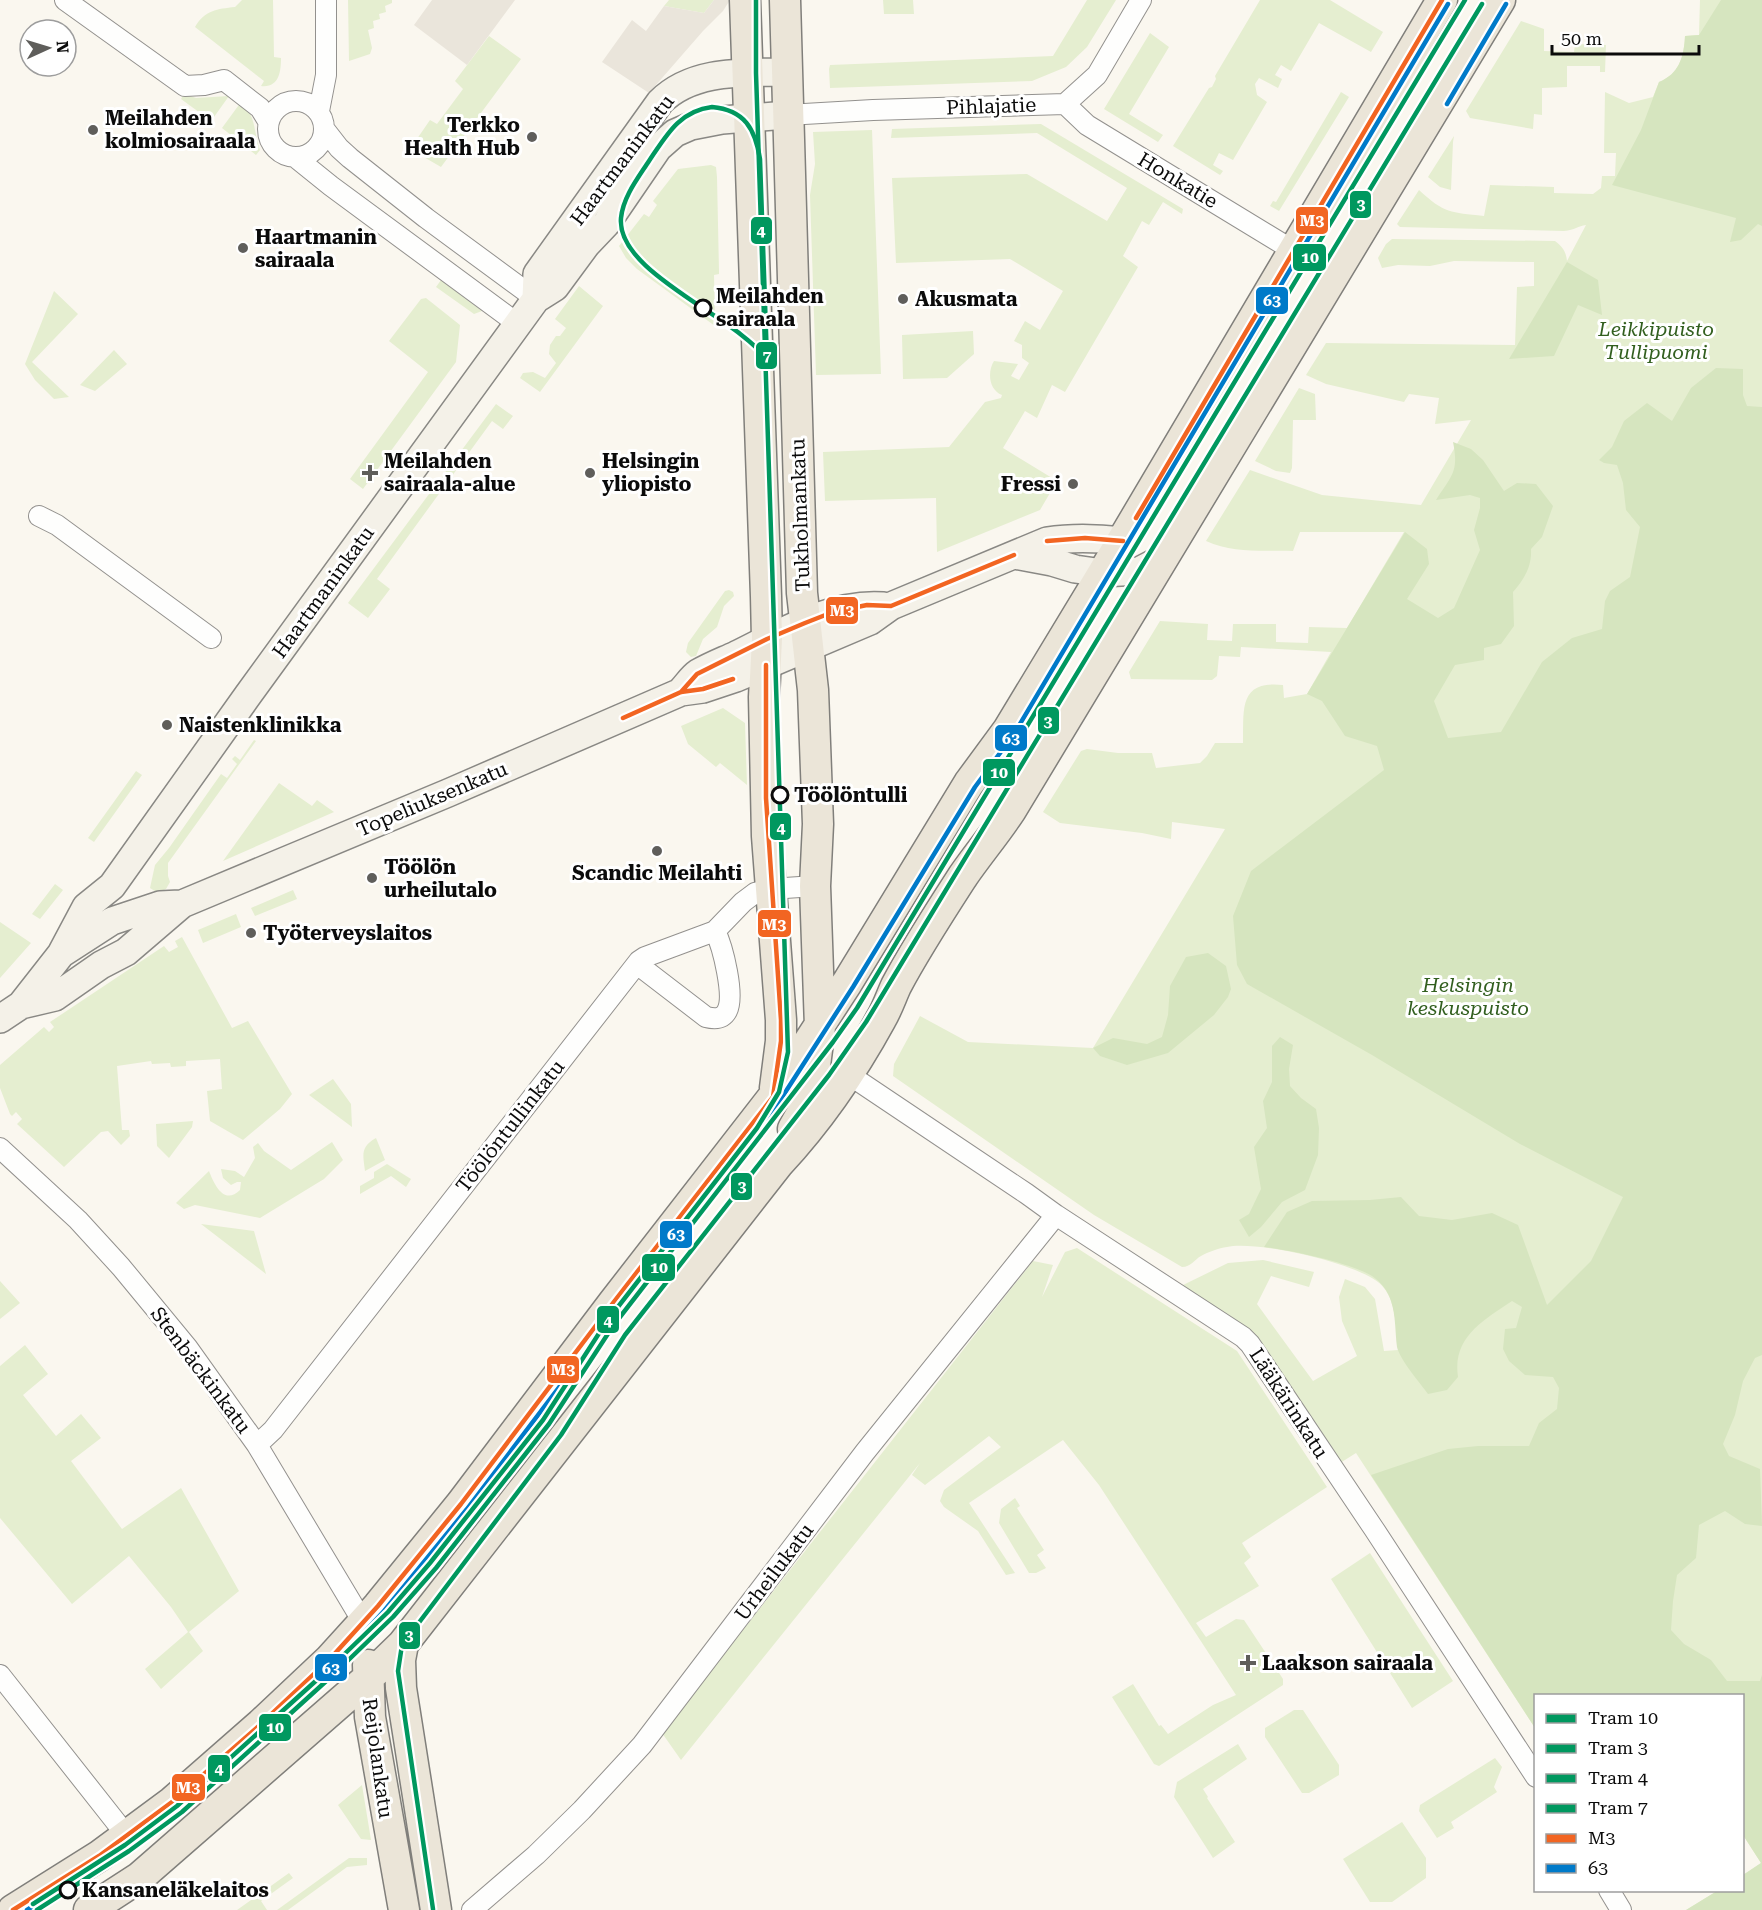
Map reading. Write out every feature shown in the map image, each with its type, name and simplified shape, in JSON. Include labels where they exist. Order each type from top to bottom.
[{"type":"main road","name":"Tukholmankatu","points":[[744,0],[766,652],[764,698],[770,889],[781,1020],[781,1041],[773,1097]]},
{"type":"main road","name":"Tukholmankatu","points":[[778,1164],[786,1140],[806,1106],[812,1088],[820,1027],[815,886],[817,783],[813,672],[807,635],[787,115],[785,0]]},
{"type":"main road","points":[[13,1910],[99,1856],[172,1802],[261,1724],[329,1660],[461,1504],[773,1097],[820,1027],[983,761],[1008,730],[1123,541],[1442,0]]},
{"type":"main road","points":[[89,1910],[140,1877],[368,1678],[403,1644],[778,1164],[808,1131],[848,1074],[882,1017],[896,986],[963,876],[1011,810],[1160,560],[1177,538],[1231,444],[1411,151],[1500,0]]},
{"type":"main road","name":"Haartmaninkatu","points":[[536,299],[537,274],[660,102],[677,88],[701,78],[787,72]]},
{"type":"main road","name":"Haartmaninkatu","points":[[61,954],[86,907],[112,886],[536,299],[555,287],[586,245],[606,224],[658,148],[675,133],[695,125],[722,120],[787,115]]},
{"type":"main road","name":"Topeliuksenkatu","points":[[10,1012],[55,997],[102,965],[126,952],[182,904],[448,793],[681,692],[724,683],[766,652],[807,635],[870,621],[891,606],[1047,541],[1095,537],[1123,541]]},
{"type":"main road","points":[[1014,555],[1052,562],[1075,570],[1103,573],[1139,571],[1160,560]]},
{"type":"main road","points":[[102,965],[112,921],[112,886]]},
{"type":"main road","name":"Topeliuksenkatu","points":[[10,1012],[61,954],[112,921],[160,905],[182,904]]},
{"type":"main road","name":"Reijolankatu","points":[[370,1614],[368,1678],[370,1717],[404,1910]]},
{"type":"main road","name":"Reijolankatu","points":[[403,1644],[400,1660],[401,1688],[436,1910]]},
{"type":"street","points":[[65,0],[185,86],[204,85],[224,80],[260,108],[268,121],[268,131],[274,146],[279,152],[295,157],[518,324]]},
{"type":"street","points":[[326,0],[326,75],[319,111],[325,130],[350,158],[426,218],[536,299]]},
{"type":"street","name":"Pihlajatie","points":[[787,115],[852,110],[1065,104],[1097,75],[1142,0]]},
{"type":"street","points":[[268,121],[277,108],[292,100],[306,102],[319,111]]},
{"type":"street","name":"Honkatie","points":[[1065,104],[1087,124],[1294,251]]},
{"type":"street","points":[[295,157],[310,154],[316,150],[325,130]]},
{"type":"street","points":[[39,516],[57,525],[211,638]]},
{"type":"street","name":"Töölöntullinkatu","points":[[257,1444],[273,1430],[637,964],[645,957],[715,931],[755,893],[770,889],[815,886]]},
{"type":"street","points":[[637,964],[706,1017],[715,1019],[723,1016],[729,1003],[726,963],[715,931]]},
{"type":"street","name":"Lääkärinkatu","points":[[848,1074],[1243,1337],[1250,1344],[1534,1774]]},
{"type":"street","name":"Stenbäckinkatu","points":[[0,1148],[78,1220],[121,1267],[187,1347],[257,1444],[370,1614]]},
{"type":"street","name":"Urheilukatu","points":[[472,1910],[544,1847],[642,1745],[1048,1209]]},
{"type":"street","points":[[0,1675],[127,1836]]},
{"type":"street","points":[[1610,1892],[1621,1910]]},
{"type":"green space","points":[[242,0],[273,0],[274,57],[281,58],[281,63],[278,78],[267,86],[261,86],[264,81],[195,27],[207,14],[235,7]]},
{"type":"green space","points":[[348,0],[392,0],[392,3],[385,6],[386,12],[379,14],[380,19],[373,21],[374,28],[368,30],[372,48],[370,54],[349,61]]},
{"type":"green space","points":[[669,0],[714,0],[704,13],[664,6]]},
{"type":"green space","points":[[883,0],[913,0],[914,14],[884,14]]},
{"type":"green space","points":[[1087,0],[1116,0],[1087,47],[1066,67],[1032,81],[830,88],[830,65],[1053,56]]},
{"type":"green space","points":[[1260,0],[1330,0],[1383,32],[1371,52],[1319,23],[1291,71],[1281,65],[1275,75],[1282,79],[1278,88],[1259,78],[1255,84],[1257,95],[1267,102],[1233,160],[1219,153],[1213,165],[1223,171],[1220,175],[1173,146],[1209,88],[1212,87],[1215,76]]},
{"type":"green space","name":"Helsingin keskuspuisto","points":[[1700,0],[1762,0],[1762,1910],[1686,1910],[1715,1892],[1744,1892],[1744,1874],[1761,1863],[1744,1837],[1744,1694],[1534,1694],[1534,1726],[1356,1453],[1337,1465],[1262,1343],[1232,1317],[1179,1287],[1228,1263],[1263,1260],[1314,1272],[1309,1287],[1271,1276],[1257,1304],[1313,1381],[1357,1356],[1342,1321],[1339,1297],[1345,1279],[1365,1287],[1375,1299],[1384,1351],[1398,1350],[1394,1310],[1384,1288],[1374,1279],[1356,1270],[1310,1256],[1261,1247],[1221,1248],[1182,1267],[1094,1215],[893,1076],[894,1064],[920,1016],[968,1042],[1093,1048],[1225,829],[1172,822],[1171,839],[1142,833],[1060,823],[1043,812],[1081,751],[1087,749],[1118,753],[1152,753],[1156,768],[1200,763],[1215,743],[1243,743],[1246,700],[1258,687],[1283,685],[1284,698],[1307,694],[1331,652],[1241,647],[1240,657],[1219,656],[1217,676],[1212,680],[1131,679],[1129,672],[1160,621],[1208,624],[1207,640],[1232,641],[1233,624],[1276,624],[1276,642],[1308,643],[1309,627],[1347,628],[1404,532],[1300,532],[1293,551],[1238,550],[1206,541],[1250,470],[1322,495],[1421,505],[1471,420],[1435,424],[1439,398],[1409,394],[1404,402],[1326,384],[1306,375],[1326,343],[1515,345],[1517,287],[1534,286],[1534,262],[1454,261],[1430,266],[1398,265],[1382,268],[1378,258],[1386,244],[1392,239],[1555,241],[1564,250],[1567,261],[1586,225],[1564,231],[1400,227],[1397,224],[1419,190],[1442,208],[1463,214],[1484,216],[1490,185],[1554,187],[1554,193],[1593,194],[1601,188],[1602,176],[1615,176],[1616,153],[1604,153],[1605,92],[1629,103],[1653,97],[1659,82],[1666,79],[1679,64],[1685,36],[1699,35]]},
{"type":"green space","points":[[1721,0],[1762,0],[1762,226],[1758,224],[1741,240],[1730,242],[1736,218],[1612,185],[1641,130],[1659,82],[1666,79],[1679,64],[1685,36],[1699,35]]},
{"type":"green space","points":[[1521,21],[1544,29],[1544,51],[1574,52],[1575,44],[1606,45],[1605,72],[1600,72],[1600,66],[1567,66],[1567,87],[1542,88],[1542,115],[1534,114],[1533,129],[1470,118],[1466,111]]},
{"type":"green space","points":[[1150,33],[1169,47],[1129,114],[1163,135],[1158,142],[1104,109]]},
{"type":"green space","points":[[489,36],[521,59],[441,167],[410,149],[430,120],[437,124],[463,89],[455,81]]},
{"type":"green space","points":[[1341,92],[1349,97],[1279,211],[1270,206],[1273,201],[1276,202]]},
{"type":"green space","points":[[184,94],[196,98],[229,96],[214,117],[207,118],[181,99]]},
{"type":"green space","points":[[241,102],[250,113],[254,124],[260,150],[256,155],[222,128]]},
{"type":"green space","points":[[1041,124],[1183,209],[1182,214],[1163,202],[1149,225],[1142,221],[1123,256],[1138,267],[1065,392],[1052,385],[1037,418],[1025,411],[1003,448],[1057,481],[1040,510],[937,552],[936,498],[825,501],[823,452],[949,447],[985,402],[1001,398],[1002,395],[994,389],[990,380],[990,370],[994,361],[1018,364],[1011,376],[1019,380],[1029,363],[1022,358],[1022,345],[1014,341],[1025,321],[1040,330],[1063,291],[1010,259],[896,263],[892,178],[1027,174],[1107,221],[1127,188],[1037,133],[891,138],[892,129]]},
{"type":"green space","points":[[872,130],[881,374],[816,375],[810,195],[815,164],[813,132]]},
{"type":"green space","points":[[1454,136],[1451,190],[1440,187],[1428,177]]},
{"type":"green space","points":[[711,165],[716,167],[717,177],[719,274],[714,275],[715,326],[637,269],[626,258],[619,246],[644,214],[649,217],[657,205],[653,201],[678,169]]},
{"type":"green space","points":[[1567,262],[1598,280],[1602,315],[1578,305],[1554,356],[1509,359]]},
{"type":"green space","points":[[441,280],[482,311],[474,314],[436,287]]},
{"type":"green space","points":[[579,286],[603,306],[540,392],[520,378],[523,373],[533,372],[545,378],[556,363],[549,354],[550,345],[566,328],[555,319]]},
{"type":"green space","points":[[54,291],[78,314],[32,362],[69,397],[54,399],[35,380],[25,364]]},
{"type":"green space","points":[[426,298],[460,325],[456,362],[363,489],[350,479],[428,372],[389,341],[421,299]]},
{"type":"green space","points":[[973,331],[974,354],[947,378],[903,379],[902,335]]},
{"type":"green space","points":[[114,350],[127,364],[95,391],[80,385]]},
{"type":"green space","name":"Helsingin keskuspuisto","points":[[1716,368],[1743,369],[1743,395],[1747,406],[1762,407],[1762,1355],[1755,1358],[1743,1381],[1735,1415],[1723,1444],[1729,1456],[1760,1469],[1762,1526],[1745,1524],[1725,1511],[1699,1525],[1696,1558],[1677,1575],[1671,1630],[1684,1644],[1711,1660],[1727,1681],[1760,1681],[1762,1675],[1762,1910],[1686,1910],[1715,1892],[1744,1892],[1744,1874],[1761,1863],[1744,1837],[1744,1694],[1534,1694],[1534,1726],[1371,1475],[1448,1449],[1478,1446],[1529,1446],[1539,1423],[1557,1409],[1559,1388],[1553,1377],[1525,1375],[1509,1361],[1503,1349],[1505,1329],[1516,1328],[1522,1307],[1512,1301],[1472,1331],[1460,1351],[1457,1363],[1458,1377],[1447,1390],[1428,1394],[1399,1352],[1391,1301],[1386,1290],[1378,1281],[1362,1271],[1335,1262],[1264,1247],[1287,1212],[1312,1201],[1401,1197],[1419,1216],[1452,1220],[1492,1213],[1518,1225],[1547,1305],[1591,1261],[1623,1197],[1520,1144],[1372,1055],[1247,984],[1237,965],[1233,916],[1251,871],[1384,770],[1377,746],[1345,736],[1322,701],[1307,694],[1405,532],[1427,549],[1429,564],[1407,599],[1438,618],[1454,608],[1480,550],[1474,530],[1480,508],[1480,498],[1470,495],[1436,500],[1453,473],[1455,452],[1453,442],[1471,449],[1483,460],[1504,491],[1517,483],[1536,484],[1553,506],[1542,537],[1531,549],[1526,572],[1513,592],[1514,626],[1501,644],[1484,648],[1484,660],[1455,665],[1434,701],[1448,738],[1501,732],[1542,662],[1572,638],[1602,629],[1605,601],[1610,591],[1630,577],[1640,527],[1626,510],[1623,483],[1617,465],[1599,460],[1612,447],[1624,421],[1647,403],[1672,421],[1691,388]]},
{"type":"green space","points":[[1299,388],[1315,394],[1316,420],[1293,420],[1292,468],[1290,473],[1276,471],[1255,461]]},
{"type":"green space","points":[[496,404],[513,416],[503,429],[492,421],[377,579],[390,589],[368,618],[348,603]]},
{"type":"green space","points":[[729,590],[734,596],[724,606],[717,627],[703,639],[696,656],[691,657],[686,652],[688,643],[725,591]]},
{"type":"green space","points":[[723,708],[745,723],[747,785],[720,763],[716,767],[688,744],[681,726]]},
{"type":"green space","points":[[254,740],[256,741],[168,863],[170,882],[166,889],[158,893],[150,888],[155,865],[221,774],[227,778],[237,764],[232,759],[235,756],[240,760]]},
{"type":"green space","points":[[136,771],[142,775],[94,842],[88,838]]},
{"type":"green space","points":[[279,783],[312,806],[317,800],[334,812],[223,861]]},
{"type":"green space","points":[[55,884],[63,890],[40,919],[32,914]]},
{"type":"green space","points":[[293,890],[297,899],[255,916],[251,908]]},
{"type":"green space","points":[[236,914],[241,927],[203,943],[198,930]]},
{"type":"green space","points":[[0,922],[31,943],[0,978]]},
{"type":"green space","points":[[182,937],[232,1028],[248,1021],[292,1094],[280,1109],[243,1140],[210,1121],[207,1091],[222,1089],[220,1059],[186,1061],[186,1066],[171,1067],[170,1063],[152,1064],[151,1061],[117,1066],[122,1130],[129,1130],[130,1136],[121,1145],[108,1131],[101,1132],[64,1167],[17,1124],[22,1119],[16,1112],[12,1116],[10,1114],[0,1088],[0,1065],[44,1027],[49,1032],[54,1027],[50,1022],[164,946],[169,952],[178,947],[175,941]]},
{"type":"green space","points":[[1208,953],[1226,966],[1231,989],[1228,997],[1214,1015],[1168,1053],[1127,1065],[1100,1056],[1093,1048],[1113,1038],[1147,1044],[1162,1037],[1168,1015],[1170,986],[1186,957]]},
{"type":"green space","points":[[1280,1037],[1293,1045],[1289,1069],[1290,1086],[1316,1109],[1319,1128],[1318,1155],[1305,1190],[1282,1202],[1261,1227],[1249,1237],[1239,1220],[1249,1214],[1261,1189],[1254,1147],[1267,1128],[1263,1101],[1272,1082],[1272,1046]]},
{"type":"green space","points":[[333,1079],[351,1104],[352,1127],[309,1095]]},
{"type":"green space","points":[[193,1121],[192,1127],[169,1158],[157,1146],[156,1124]]},
{"type":"green space","points":[[376,1138],[385,1160],[365,1171],[363,1156],[365,1148]]},
{"type":"green space","points":[[332,1142],[343,1160],[324,1179],[260,1218],[195,1205],[184,1209],[176,1203],[209,1171],[214,1182],[224,1194],[229,1196],[240,1190],[241,1182],[231,1185],[223,1178],[221,1169],[235,1171],[244,1177],[255,1158],[253,1147],[258,1143],[264,1151],[291,1170]]},
{"type":"green space","points":[[387,1164],[411,1179],[406,1187],[391,1176],[360,1194],[360,1186],[374,1178],[374,1172]]},
{"type":"green space","points":[[201,1224],[254,1231],[266,1274]]},
{"type":"green space","points":[[1077,1248],[1237,1351],[1327,1487],[1242,1543],[1251,1557],[1244,1563],[1259,1586],[1196,1623],[1206,1637],[1236,1619],[1244,1620],[1283,1679],[1283,1685],[1159,1766],[1154,1764],[1112,1697],[1133,1684],[1159,1726],[1161,1725],[1168,1734],[1213,1705],[1236,1695],[1099,1485],[1063,1440],[969,1503],[1015,1573],[1006,1575],[978,1531],[944,1507],[940,1501],[944,1490],[1001,1447],[989,1436],[925,1485],[912,1475],[920,1463],[681,1760],[662,1733],[1033,1261],[1053,1265],[1042,1297],[1065,1252]]},
{"type":"green space","points":[[0,1281],[20,1303],[0,1319]]},
{"type":"green space","points":[[25,1345],[48,1374],[23,1395],[56,1436],[81,1414],[101,1438],[71,1461],[122,1529],[181,1488],[239,1591],[189,1632],[203,1651],[161,1689],[145,1669],[188,1632],[171,1607],[129,1556],[72,1604],[0,1518],[0,1366]]},
{"type":"green space","points":[[1015,1498],[1020,1506],[1017,1508],[1044,1550],[1037,1555],[1046,1568],[1036,1573],[1029,1573],[999,1523],[1001,1509]]},
{"type":"green space","points":[[1370,1553],[1453,1681],[1412,1708],[1331,1579]]},
{"type":"green space","points":[[1294,1710],[1303,1710],[1339,1765],[1339,1775],[1309,1793],[1302,1793],[1265,1737],[1265,1728]]},
{"type":"green space","points":[[1238,1744],[1247,1759],[1203,1789],[1235,1842],[1213,1858],[1174,1797],[1177,1782]]},
{"type":"green space","points":[[1495,1758],[1502,1767],[1494,1787],[1497,1792],[1451,1822],[1454,1828],[1437,1838],[1419,1811],[1420,1805]]},
{"type":"green space","points":[[362,1785],[371,1840],[361,1839],[338,1805]]},
{"type":"green space","points":[[1402,1822],[1426,1858],[1426,1878],[1392,1902],[1370,1902],[1343,1859]]},
{"type":"green space","points":[[349,1858],[367,1858],[367,1865],[347,1867],[288,1910],[277,1910]]},
{"type":"green space","points":[[289,1873],[293,1878],[261,1901],[267,1910],[237,1910]]},
{"type":"shaded area","points":[[432,0],[515,0],[467,65],[414,25]]},
{"type":"shaded area","points":[[714,0],[730,0],[723,11],[649,93],[602,62],[632,20],[646,31],[664,6],[704,13]]},
{"type":"tram line","name":"4","points":[[33,1904],[125,1845],[177,1806],[329,1669],[388,1612],[430,1563],[543,1420],[607,1321],[757,1128],[779,1092],[788,1052],[756,73],[756,0]]},
{"type":"tram line","name":"10","points":[[37,1910],[129,1851],[182,1812],[334,1674],[393,1617],[436,1568],[549,1424],[613,1326],[857,1008],[1465,0]]},
{"type":"tram line","name":"3","points":[[433,1909],[398,1671],[402,1645],[561,1435],[625,1335],[829,1075],[866,1022],[1482,4]]},
{"type":"tram line","name":"7","points":[[712,107],[733,112],[740,117],[751,130],[758,148],[767,360],[731,327],[657,276],[638,257],[625,238],[621,218],[622,210],[632,188],[649,161],[674,126],[682,119],[701,109],[712,107]]},
{"type":"transit line","name":"M3","points":[[1136,518],[1442,0]]},
{"type":"transit line","name":"63","points":[[27,1910],[103,1862],[177,1808],[266,1730],[334,1665],[384,1611],[467,1509],[779,1102],[853,987],[975,787],[1014,734],[1448,4]]},
{"type":"transit line","name":"63","points":[[1447,104],[1506,4]]},
{"type":"transit line","name":"M3","points":[[1047,541],[1085,538],[1123,541]]},
{"type":"transit line","name":"M3","points":[[681,692],[697,674],[805,623],[833,612],[867,605],[891,606],[1014,555]]},
{"type":"transit line","name":"M3","points":[[13,1910],[99,1856],[172,1802],[261,1724],[329,1660],[378,1606],[461,1504],[773,1097],[781,1041],[781,1020],[766,798],[766,665]]},
{"type":"transit line","name":"M3","points":[[623,718],[681,692],[703,689],[733,679]]},
{"type":"place","name":"Meilahden kolmiosairaala","points":[[93,130]]},
{"type":"place","name":"Terkko Health Hub","points":[[532,137]]},
{"type":"place","name":"Haartmanin sairaala","points":[[243,248]]},
{"type":"place","name":"Akusmata","points":[[903,299]]},
{"type":"place","name":"Meilahden sairaala","points":[[703,308]]},
{"type":"place","name":"Meilahden sairaala-alue","points":[[370,473]]},
{"type":"place","name":"Helsingin yliopisto","points":[[590,473]]},
{"type":"place","name":"Fressi","points":[[1073,484]]},
{"type":"place","name":"Naistenklinikka","points":[[167,725]]},
{"type":"place","name":"Töölöntulli","points":[[780,795]]},
{"type":"place","name":"Scandic Meilahti","points":[[657,851]]},
{"type":"place","name":"Töölön urheilutalo","points":[[372,878]]},
{"type":"place","name":"Työterveyslaitos","points":[[251,933]]},
{"type":"place","name":"Laakson sairaala","points":[[1248,1663]]},
{"type":"place","name":"Kansaneläkelaitos","points":[[68,1890]]},
{"type":"park label","name":"Leikkipuisto Tullipuomi","points":[[1656,340]]}]
